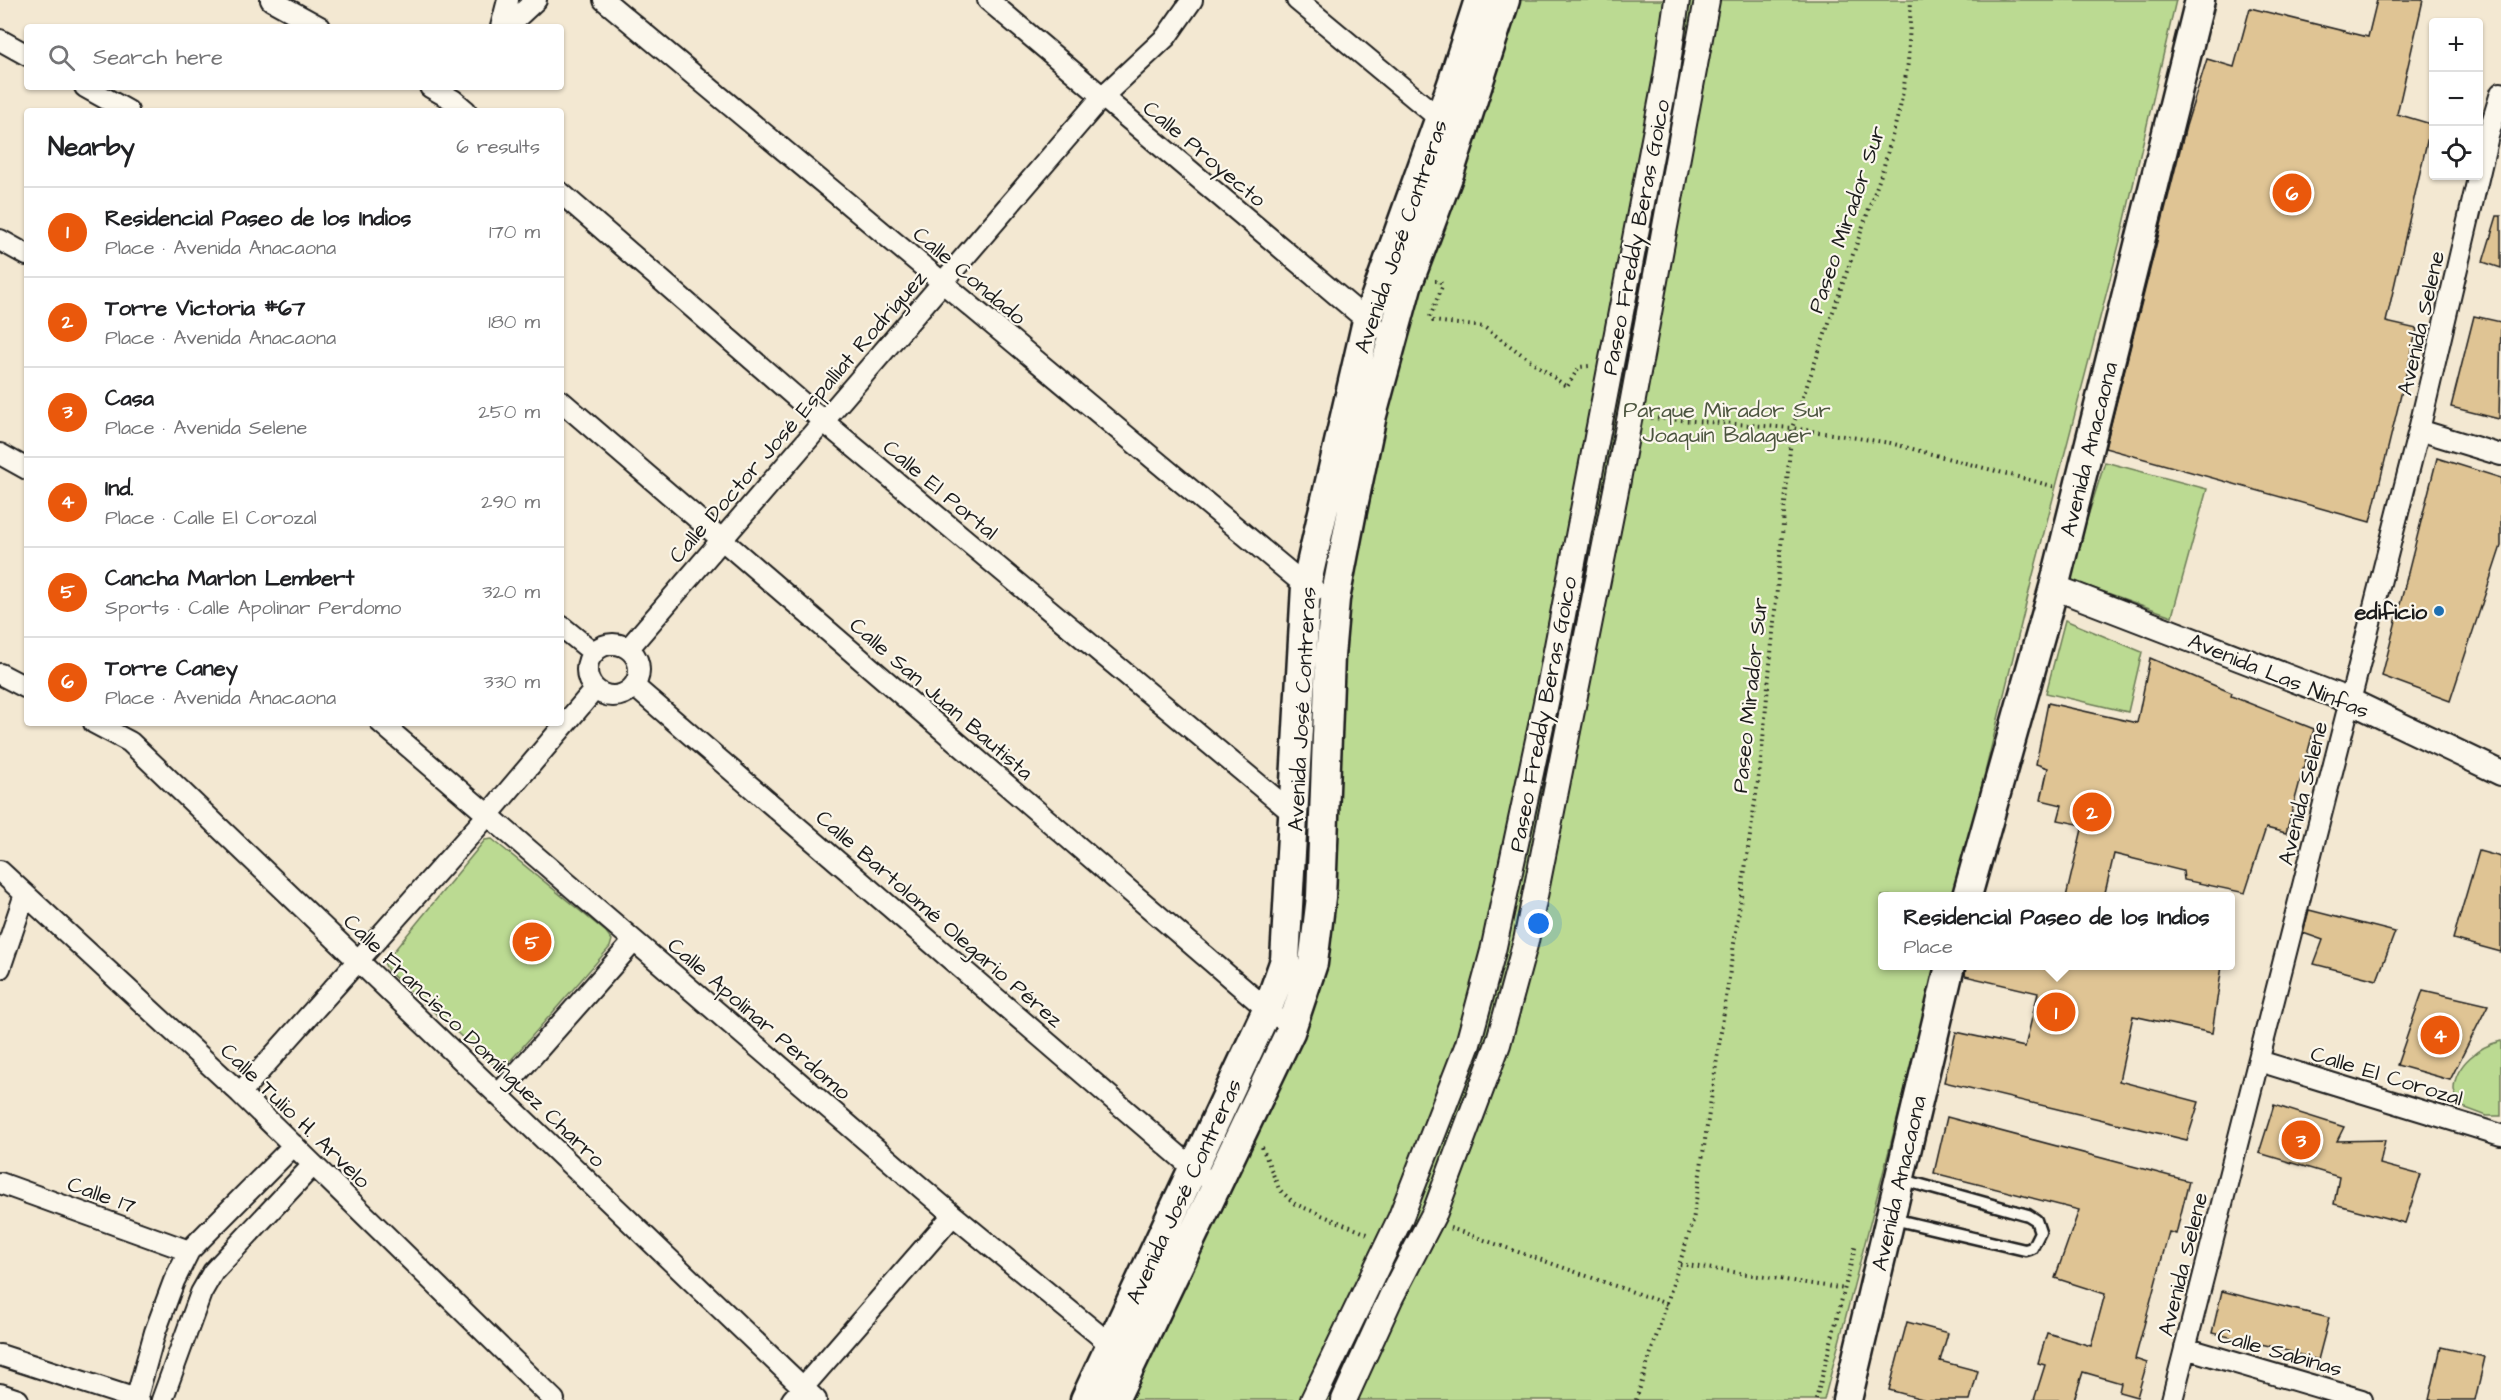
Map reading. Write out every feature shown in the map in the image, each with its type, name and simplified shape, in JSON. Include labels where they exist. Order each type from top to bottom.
[{"type":"main road","name":"Avenida José Contreras","points":[[1085,1400],[1268,1008],[1285,960],[1295,815],[1306,586],[1367,321],[1440,119],[1479,0]]},
{"type":"main road","name":"Avenida José Contreras","points":[[1114,1400],[1290,1032],[1313,963],[1321,897],[1328,691],[1335,599],[1372,415],[1392,342],[1411,277],[1481,80],[1504,0]]},
{"type":"main road","name":"Avenida Anacaona","points":[[1968,892],[2054,587],[2200,0]]},
{"type":"main road","name":"Avenida Anacaona","points":[[1847,1400],[1949,970]]},
{"type":"street","points":[[271,0],[315,24]]},
{"type":"street","points":[[502,24],[508,0]]},
{"type":"street","points":[[510,24],[536,0]]},
{"type":"street","name":"Calle Condado","points":[[603,0],[1306,586],[1335,599]]},
{"type":"street","name":"Calle Proyecto","points":[[988,0],[1392,342]]},
{"type":"street","name":"Calle Doctor José Espalliat Rodríguez","points":[[628,649],[1101,98],[1166,37],[1192,0]]},
{"type":"street","points":[[1297,0],[1440,119]]},
{"type":"street","name":"Paseo Freddy Beras Goico","points":[[1312,1400],[1400,1220],[1468,1044],[1493,951],[1548,693],[1666,77],[1677,0]]},
{"type":"street","name":"Paseo Freddy Beras Goico","points":[[1344,1400],[1391,1297],[1435,1212],[1498,1044],[1526,941],[1636,415],[1707,0]]},
{"type":"street","points":[[0,40],[24,53]]},
{"type":"street","points":[[90,90],[123,108]]},
{"type":"street","points":[[438,90],[461,99]]},
{"type":"street","name":"Avenida Selene","points":[[2172,1400],[2495,138],[2501,93]]},
{"type":"street","name":"Calle El Portal","points":[[564,197],[823,421],[1295,815]]},
{"type":"street","points":[[0,240],[24,253]]},
{"type":"street","name":"Calle San Juan Bautista","points":[[564,404],[1268,1008],[1290,1032]]},
{"type":"street","points":[[1602,409],[1636,415]]},
{"type":"street","points":[[2420,430],[2501,455]]},
{"type":"street","points":[[0,454],[24,467]]},
{"type":"street","name":"Avenida Las Ninfas","points":[[2054,587],[2350,701],[2501,773]]},
{"type":"street","points":[[564,628],[594,653]]},
{"type":"street","points":[[610,644],[628,649],[639,666],[634,686],[619,696],[606,695],[595,689],[587,672],[594,653],[610,644]]},
{"type":"street","points":[[0,674],[24,686]]},
{"type":"street","name":"Calle Bartolomé Olegario Pérez","points":[[634,686],[1215,1186]]},
{"type":"street","points":[[564,725],[595,689]]},
{"type":"street","name":"Calle Francisco Domínguez Charro","points":[[100,726],[130,742],[498,1095],[804,1396]]},
{"type":"street","name":"Calle Apolinar Perdomo","points":[[384,726],[952,1215],[1111,1345]]},
{"type":"street","points":[[240,1093],[357,959],[487,816],[564,726]]},
{"type":"street","name":"Calle Tulio H. Arvelo","points":[[0,871],[240,1093],[554,1400]]},
{"type":"street","points":[[0,968],[25,894]]},
{"type":"street","points":[[498,1095],[634,941]]},
{"type":"street","name":"Calle El Corozal","points":[[2259,1061],[2501,1135]]},
{"type":"street","points":[[0,1355],[137,1400],[154,1332],[174,1281],[189,1251],[294,1145]]},
{"type":"street","points":[[162,1400],[201,1293],[213,1272],[313,1165]]},
{"type":"street","name":"Calle 17","points":[[0,1183],[189,1251]]},
{"type":"street","points":[[804,1396],[952,1215]]},
{"type":"street","name":"Calle Sabinas","points":[[2185,1348],[2350,1398]]},
{"type":"street","points":[[0,1394],[18,1400]]},
{"type":"lane","points":[[1889,1218],[2025,1250],[2032,1248],[2040,1233],[2036,1220],[2028,1215],[1899,1179]]},
{"type":"path","name":"Paseo Mirador Sur","points":[[1636,1400],[1693,1221],[1761,761],[1792,428],[1883,169],[1900,108],[1908,63],[1911,0]]},
{"type":"path","points":[[1411,277],[1441,283],[1431,319],[1484,327],[1567,387],[1579,367],[1609,369]]},
{"type":"path","points":[[1636,415],[1792,428],[1890,443],[2060,488]]},
{"type":"path","points":[[1250,1114],[1279,1189],[1295,1204],[1388,1243]]},
{"type":"path","points":[[1442,1225],[1667,1304]]},
{"type":"path","points":[[1680,1264],[1872,1293]]},
{"type":"green space","name":"Parque Mirador Sur Joaquín Balaguer","points":[[1515,0],[2176,0],[2121,237],[2033,575],[1956,892],[1878,892],[1878,970],[1936,970],[1824,1400],[1126,1400],[1306,1020],[1336,749],[1350,578],[1403,337]]},
{"type":"green space","points":[[2105,462],[2207,489],[2172,616],[2068,579]]},
{"type":"green space","points":[[2065,620],[2142,652],[2128,712],[2046,693]]},
{"type":"green space","points":[[492,839],[606,932],[612,940],[610,947],[511,1060],[502,1066],[491,1063],[389,972],[384,963],[485,840]]},
{"type":"green space","points":[[2501,1041],[2501,1116],[2487,1116],[2460,1106],[2454,1089],[2455,1080],[2464,1064],[2485,1047]]},
{"type":"building","points":[[2377,0],[2423,0],[2397,114],[2429,123],[2429,133],[2386,322],[2417,329],[2370,522],[2105,448],[2186,126],[2207,59],[2234,67],[2250,8],[2368,37]]},
{"type":"building","points":[[2497,216],[2501,216],[2501,268],[2483,262]]},
{"type":"building","points":[[2474,316],[2501,322],[2499,419],[2451,407]]},
{"type":"building","name":"edificio","points":[[2437,458],[2501,478],[2501,546],[2450,701],[2382,676]]},
{"type":"building","points":[[2150,658],[2232,693],[2231,696],[2314,729],[2286,833],[2266,828],[2245,893],[2184,880],[2183,871],[2114,854],[2105,892],[2067,892],[2083,825],[2058,820],[2062,805],[2041,800],[2048,768],[2036,764],[2048,703],[2137,723]]},
{"type":"building","points":[[2479,851],[2501,857],[2501,952],[2453,939]]},
{"type":"building","points":[[2309,910],[2395,932],[2377,980],[2314,964],[2323,940],[2303,933]]},
{"type":"building","points":[[1966,970],[2221,970],[2212,1033],[2133,1016],[2119,1081],[2199,1102],[2187,1140],[1944,1082],[1956,1032],[2025,1047],[2038,993],[1965,976]]},
{"type":"building","points":[[2423,990],[2488,1005],[2450,1080],[2397,1065]]},
{"type":"building","points":[[2274,1105],[2344,1127],[2337,1141],[2385,1140],[2380,1164],[2421,1175],[2405,1223],[2334,1204],[2339,1177],[2259,1153]]},
{"type":"building","points":[[1947,1117],[2189,1181],[2176,1234],[2169,1232],[2135,1359],[2147,1363],[2137,1397],[2119,1392],[2121,1383],[2083,1372],[2074,1400],[2034,1400],[2045,1365],[2038,1363],[2047,1333],[2091,1346],[2105,1294],[2055,1278],[2079,1210],[1934,1173]]},
{"type":"building","points":[[2222,1291],[2329,1318],[2318,1360],[2212,1333]]},
{"type":"building","points":[[1907,1322],[1948,1333],[1940,1361],[1978,1371],[1970,1400],[1926,1400],[1889,1390]]},
{"type":"building","points":[[2441,1347],[2485,1357],[2475,1400],[2429,1400]]},
{"type":"place","name":"Torre Caney","points":[[2292,193]]},
{"type":"place","name":"edificio","points":[[2439,611]]},
{"type":"place","name":"Torre Victoria #67","points":[[2092,812]]},
{"type":"place","name":"Cancha Marlon Lembert","points":[[532,942]]},
{"type":"place","name":"Residencial Paseo de los Indios","points":[[2056,1012]]},
{"type":"place","name":"Ind.","points":[[2440,1035]]},
{"type":"place","name":"Casa","points":[[2301,1140]]}]
